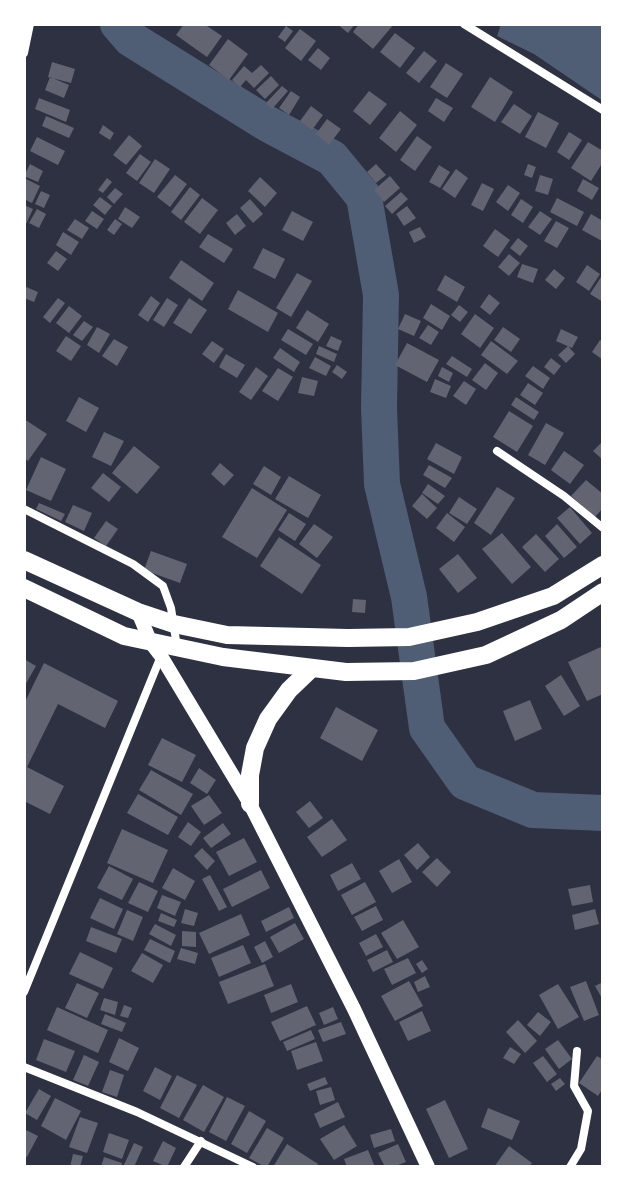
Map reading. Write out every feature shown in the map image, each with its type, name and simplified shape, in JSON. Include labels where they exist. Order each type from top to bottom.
[{"type":"highway","points":[[24,560],[138,612],[174,624],[227,635],[348,638],[409,637],[477,622],[553,596],[603,565]]},
{"type":"highway","points":[[24,588],[124,636],[163,649],[346,672],[414,671],[486,655],[561,620],[603,592]]},
{"type":"highway","points":[[250,804],[250,775],[255,748],[268,719],[289,690],[312,668]]},
{"type":"street","points":[[24,53],[30,24]]},
{"type":"street","points":[[464,24],[603,110]]},
{"type":"street","points":[[497,451],[564,496],[603,528]]},
{"type":"street","points":[[24,509],[133,564],[163,586],[174,624],[24,992]]},
{"type":"street","points":[[138,612],[163,649],[250,804],[354,1009],[428,1167]]},
{"type":"street","points":[[570,1167],[581,1149],[588,1111],[574,1086],[577,1051]]},
{"type":"street","points":[[24,1067],[137,1112],[253,1167]]},
{"type":"street","points":[[184,1167],[201,1141]]},
{"type":"water","points":[[501,24],[603,24],[603,101],[534,54],[497,36]]},
{"type":"building","points":[[184,24],[204,24],[222,36],[207,57],[176,35]]},
{"type":"building","points":[[337,24],[355,24],[348,33]]},
{"type":"building","points":[[359,24],[394,24],[373,49],[353,32]]},
{"type":"building","points":[[286,26],[293,31],[285,42],[278,37]]},
{"type":"building","points":[[300,29],[316,41],[301,61],[285,48]]},
{"type":"building","points":[[395,33],[415,48],[400,68],[380,52]]},
{"type":"building","points":[[228,39],[248,54],[229,80],[209,65]]},
{"type":"building","points":[[318,48],[330,58],[321,70],[308,60]]},
{"type":"building","points":[[424,51],[437,61],[419,83],[406,73]]},
{"type":"building","points":[[52,62],[75,69],[71,83],[48,77]]},
{"type":"building","points":[[446,63],[463,74],[447,98],[430,87]]},
{"type":"building","points":[[261,65],[269,73],[254,88],[246,80],[240,87],[232,80],[244,66],[252,73]]},
{"type":"building","points":[[271,76],[279,85],[265,99],[256,90]]},
{"type":"building","points":[[50,77],[69,85],[64,98],[45,90]]},
{"type":"building","points":[[490,77],[513,92],[495,122],[471,107]]},
{"type":"building","points":[[282,86],[288,91],[272,109],[266,103]]},
{"type":"building","points":[[291,91],[300,97],[289,115],[279,108]]},
{"type":"building","points":[[369,91],[387,104],[370,125],[353,111]]},
{"type":"building","points":[[39,98],[70,110],[66,122],[35,109]]},
{"type":"building","points":[[436,98],[453,108],[444,122],[428,111]]},
{"type":"building","points":[[514,104],[532,116],[520,134],[501,122]]},
{"type":"building","points":[[311,106],[323,115],[312,130],[300,121]]},
{"type":"building","points":[[400,111],[417,125],[396,152],[379,138]]},
{"type":"building","points":[[538,112],[559,123],[546,148],[525,137]]},
{"type":"building","points":[[46,116],[74,128],[69,138],[42,126]]},
{"type":"building","points":[[327,119],[341,129],[329,145],[316,134]]},
{"type":"building","points":[[103,125],[114,133],[110,140],[99,133]]},
{"type":"building","points":[[569,132],[582,140],[569,160],[557,152]]},
{"type":"building","points":[[129,135],[142,146],[126,165],[113,155]]},
{"type":"building","points":[[417,136],[432,147],[415,171],[400,160]]},
{"type":"building","points":[[37,137],[65,151],[58,165],[30,151]]},
{"type":"building","points":[[588,142],[603,151],[603,162],[591,181],[571,168]]},
{"type":"building","points":[[140,154],[151,162],[137,181],[126,173]]},
{"type":"building","points":[[155,159],[170,169],[154,193],[139,183]]},
{"type":"building","points":[[30,164],[43,171],[38,182],[24,176]]},
{"type":"building","points":[[376,164],[386,175],[376,183],[367,172]]},
{"type":"building","points":[[528,164],[536,167],[532,178],[524,175]]},
{"type":"building","points":[[439,165],[450,172],[440,188],[429,182]]},
{"type":"building","points":[[456,169],[468,178],[455,198],[442,189]]},
{"type":"building","points":[[175,175],[187,184],[170,207],[157,197]]},
{"type":"building","points":[[540,175],[553,179],[548,195],[535,191]]},
{"type":"building","points":[[390,176],[400,188],[384,202],[374,190]]},
{"type":"building","points":[[260,177],[277,193],[265,207],[248,191]]},
{"type":"building","points":[[24,178],[40,186],[32,203],[24,199]]},
{"type":"building","points":[[107,178],[112,182],[103,193],[98,190]]},
{"type":"building","points":[[583,179],[599,188],[592,200],[577,191]]},
{"type":"building","points":[[482,183],[494,189],[483,211],[471,205]]},
{"type":"building","points":[[508,185],[520,193],[508,211],[496,202]]},
{"type":"building","points":[[190,187],[200,195],[181,220],[171,212]]},
{"type":"building","points":[[115,188],[123,194],[114,204],[107,197]]},
{"type":"building","points":[[41,191],[50,195],[44,208],[35,204]]},
{"type":"building","points":[[401,192],[408,199],[392,214],[385,206]]},
{"type":"building","points":[[100,197],[112,206],[105,215],[93,205]]},
{"type":"building","points":[[202,198],[218,210],[200,234],[184,222]]},
{"type":"building","points":[[557,198],[584,212],[577,226],[550,212]]},
{"type":"building","points":[[250,199],[263,214],[253,223],[240,208]]},
{"type":"building","points":[[521,199],[533,207],[523,223],[511,215]]},
{"type":"building","points":[[24,205],[33,209],[26,224],[24,223]]},
{"type":"building","points":[[407,206],[416,218],[404,226],[396,214]]},
{"type":"building","points":[[125,207],[140,217],[132,228],[118,219]]},
{"type":"building","points":[[37,209],[46,214],[39,228],[29,223]]},
{"type":"building","points":[[92,211],[104,219],[97,229],[85,221]]},
{"type":"building","points":[[292,211],[313,222],[303,241],[282,230]]},
{"type":"building","points":[[540,211],[552,219],[540,235],[528,227]]},
{"type":"building","points":[[237,214],[246,226],[235,235],[226,223]]},
{"type":"building","points":[[591,214],[603,221],[602,241],[582,230]]},
{"type":"building","points":[[75,219],[89,228],[82,239],[67,230]]},
{"type":"building","points":[[115,219],[122,224],[114,235],[107,230]]},
{"type":"building","points":[[556,221],[569,228],[557,248],[544,241]]},
{"type":"building","points":[[420,227],[426,237],[414,243],[409,232]]},
{"type":"building","points":[[495,229],[510,240],[498,257],[483,246]]},
{"type":"building","points":[[63,232],[79,242],[71,255],[56,245]]},
{"type":"building","points":[[208,234],[233,249],[224,263],[199,247]]},
{"type":"building","points":[[518,238],[528,246],[520,256],[510,248]]},
{"type":"building","points":[[263,248],[285,259],[275,279],[253,268]]},
{"type":"building","points":[[56,251],[67,259],[58,271],[47,263]]},
{"type":"building","points":[[509,254],[520,263],[509,276],[498,267]]},
{"type":"building","points":[[181,260],[214,283],[202,301],[169,278]]},
{"type":"building","points":[[522,264],[538,269],[533,283],[517,277]]},
{"type":"building","points":[[587,265],[600,274],[589,291],[576,282]]},
{"type":"building","points":[[554,269],[565,278],[556,289],[545,280]]},
{"type":"building","points":[[297,273],[312,281],[291,317],[276,308]]},
{"type":"building","points":[[603,274],[603,302],[590,294]]},
{"type":"building","points":[[445,275],[465,287],[457,302],[437,290]]},
{"type":"building","points":[[24,286],[38,292],[34,302],[24,298]]},
{"type":"building","points":[[238,290],[278,313],[268,332],[228,309]]},
{"type":"building","points":[[489,294],[500,303],[490,315],[480,307]]},
{"type":"building","points":[[151,296],[160,303],[148,322],[138,315]]},
{"type":"building","points":[[58,298],[65,303],[50,323],[43,317]]},
{"type":"building","points":[[167,298],[178,305],[164,327],[153,320]]},
{"type":"building","points":[[189,298],[207,310],[191,334],[173,323]]},
{"type":"building","points":[[431,304],[450,316],[442,330],[423,318]]},
{"type":"building","points":[[459,305],[468,312],[460,322],[451,315]]},
{"type":"building","points":[[69,306],[82,316],[69,333],[56,323]]},
{"type":"building","points":[[307,310],[329,324],[318,342],[296,328]]},
{"type":"building","points":[[405,314],[421,321],[414,336],[398,329]]},
{"type":"building","points":[[475,314],[494,328],[480,348],[461,334]]},
{"type":"building","points":[[84,321],[93,327],[82,341],[73,335]]},
{"type":"building","points":[[428,325],[439,332],[431,345],[419,338]]},
{"type":"building","points":[[97,327],[110,334],[99,353],[87,345]]},
{"type":"building","points":[[503,327],[520,339],[511,352],[494,340]]},
{"type":"building","points":[[288,329],[313,344],[306,355],[281,340]]},
{"type":"building","points":[[561,329],[578,337],[572,348],[556,341]]},
{"type":"building","points":[[66,336],[81,346],[71,361],[56,351]]},
{"type":"building","points":[[331,336],[342,341],[338,351],[326,346]]},
{"type":"building","points":[[114,339],[128,347],[117,366],[102,356]]},
{"type":"building","points":[[600,340],[603,342],[603,360],[592,352]]},
{"type":"building","points":[[212,341],[224,349],[214,363],[202,354]]},
{"type":"building","points":[[491,341],[518,361],[507,374],[481,355]]},
{"type":"building","points":[[407,343],[439,360],[427,382],[395,365]]},
{"type":"building","points":[[319,346],[337,354],[334,362],[316,354]]},
{"type":"building","points":[[568,346],[575,354],[566,363],[558,355]]},
{"type":"building","points":[[280,348],[300,362],[294,372],[273,358]]},
{"type":"building","points":[[226,354],[245,365],[237,378],[219,367]]},
{"type":"building","points":[[452,356],[472,369],[467,377],[446,364]]},
{"type":"building","points":[[315,357],[331,366],[326,376],[309,368]]},
{"type":"building","points":[[551,358],[561,366],[554,375],[544,367]]},
{"type":"building","points":[[485,363],[498,373],[486,390],[472,380]]},
{"type":"building","points":[[337,365],[347,372],[342,379],[332,372]]},
{"type":"building","points":[[533,366],[550,378],[543,389],[525,376]]},
{"type":"building","points":[[256,367],[268,376],[251,400],[239,392]]},
{"type":"building","points":[[442,367],[453,373],[449,382],[438,376]]},
{"type":"building","points":[[278,368],[293,377],[278,401],[262,391]]},
{"type":"building","points":[[302,377],[318,381],[314,396],[298,393]]},
{"type":"building","points":[[435,379],[451,386],[446,398],[430,392]]},
{"type":"building","points":[[464,381],[476,389],[466,405],[453,396]]},
{"type":"building","points":[[528,383],[543,393],[535,405],[520,395]]},
{"type":"building","points":[[79,397],[99,408],[86,432],[66,421]]},
{"type":"building","points":[[516,397],[539,412],[534,420],[511,405]]},
{"type":"building","points":[[509,411],[533,426],[517,452],[493,437]]},
{"type":"building","points":[[24,419],[47,434],[28,461],[24,458]]},
{"type":"building","points":[[546,423],[564,433],[545,465],[528,455]]},
{"type":"building","points":[[104,432],[124,441],[111,466],[92,457]]},
{"type":"building","points":[[603,441],[603,460],[593,451]]},
{"type":"building","points":[[436,443],[462,457],[454,474],[427,459]]},
{"type":"building","points":[[134,446],[160,467],[137,494],[112,473]]},
{"type":"building","points":[[564,451],[584,465],[570,484],[551,470]]},
{"type":"building","points":[[41,457],[66,469],[51,501],[26,490]]},
{"type":"building","points":[[220,463],[234,475],[224,486],[211,474]]},
{"type":"building","points":[[429,465],[452,478],[445,488],[423,475]]},
{"type":"building","points":[[264,466],[281,477],[271,495],[253,484]]},
{"type":"building","points":[[103,473],[121,487],[109,502],[91,488]]},
{"type":"building","points":[[289,476],[321,495],[308,518],[275,499]]},
{"type":"building","points":[[586,480],[603,494],[603,508],[595,517],[571,496]]},
{"type":"building","points":[[428,484],[445,496],[438,504],[422,493]]},
{"type":"building","points":[[497,487],[515,498],[491,535],[474,523]]},
{"type":"building","points":[[252,488],[287,510],[257,558],[222,537]]},
{"type":"building","points":[[422,494],[437,508],[427,519],[412,506]]},
{"type":"building","points":[[459,497],[477,509],[467,524],[449,513]]},
{"type":"building","points":[[39,503],[65,514],[61,521],[36,509]]},
{"type":"building","points":[[73,505],[92,513],[84,531],[65,522]]},
{"type":"building","points":[[570,507],[592,533],[580,544],[557,518]]},
{"type":"building","points":[[289,513],[306,524],[295,541],[278,530]]},
{"type":"building","points":[[447,513],[465,527],[454,542],[436,528]]},
{"type":"building","points":[[106,521],[118,529],[106,546],[94,538]]},
{"type":"building","points":[[314,524],[333,537],[317,558],[299,544]]},
{"type":"building","points":[[557,524],[577,547],[564,558],[545,536]]},
{"type":"building","points":[[502,533],[531,567],[512,584],[482,549]]},
{"type":"building","points":[[536,534],[559,559],[545,572],[522,547]]},
{"type":"building","points":[[279,537],[321,565],[302,594],[260,566]]},
{"type":"building","points":[[151,551],[187,564],[180,583],[144,570]]},
{"type":"building","points":[[458,554],[477,578],[458,593],[439,569]]},
{"type":"building","points":[[353,599],[366,600],[365,613],[352,612]]},
{"type":"building","points":[[603,646],[603,694],[587,701],[568,662]]},
{"type":"building","points":[[24,659],[36,666],[24,687]]},
{"type":"building","points":[[44,663],[118,701],[105,728],[58,704],[27,767],[64,786],[50,814],[24,801],[24,704]]},
{"type":"building","points":[[561,675],[580,706],[564,716],[545,686]]},
{"type":"building","points":[[530,700],[542,729],[515,741],[503,711]]},
{"type":"building","points":[[336,707],[378,730],[362,761],[320,738]]},
{"type":"building","points":[[162,738],[196,755],[182,782],[148,765]]},
{"type":"building","points":[[199,768],[216,780],[207,794],[190,783]]},
{"type":"building","points":[[151,770],[193,794],[181,815],[139,790]]},
{"type":"building","points":[[138,794],[178,817],[168,835],[127,813]]},
{"type":"building","points":[[209,795],[222,813],[204,825],[191,806]]},
{"type":"building","points":[[310,801],[323,818],[309,828],[296,812]]},
{"type":"building","points":[[332,819],[347,840],[322,857],[307,837]]},
{"type":"building","points":[[188,822],[201,832],[191,846],[178,837]]},
{"type":"building","points":[[223,823],[231,834],[211,848],[203,838]]},
{"type":"building","points":[[122,829],[168,850],[153,883],[107,863]]},
{"type":"building","points":[[244,838],[257,862],[229,876],[216,852]]},
{"type":"building","points":[[418,843],[430,857],[417,870],[404,855]]},
{"type":"building","points":[[202,848],[215,861],[207,870],[194,856]]},
{"type":"building","points":[[437,858],[451,872],[437,887],[422,872]]},
{"type":"building","points":[[399,859],[412,882],[392,893],[379,871]]},
{"type":"building","points":[[352,863],[361,879],[338,891],[330,875]]},
{"type":"building","points":[[109,866],[133,879],[122,900],[97,888]]},
{"type":"building","points":[[173,868],[195,881],[185,900],[162,888]]},
{"type":"building","points":[[261,870],[270,888],[232,907],[223,889]]},
{"type":"building","points":[[210,875],[227,907],[219,911],[202,879]]},
{"type":"building","points":[[139,882],[158,891],[148,912],[128,903]]},
{"type":"building","points":[[365,882],[376,902],[352,915],[341,895]]},
{"type":"building","points":[[590,885],[593,902],[572,906],[568,889]]},
{"type":"building","points":[[162,895],[181,902],[175,916],[157,908]]},
{"type":"building","points":[[100,898],[123,909],[114,929],[90,918]]},
{"type":"building","points":[[376,906],[383,920],[362,931],[354,917]]},
{"type":"building","points":[[289,907],[294,918],[266,932],[261,921]]},
{"type":"building","points":[[185,909],[198,913],[194,926],[181,923]]},
{"type":"building","points":[[595,909],[599,924],[575,930],[572,915]]},
{"type":"building","points":[[127,910],[143,917],[133,941],[117,934]]},
{"type":"building","points":[[161,913],[177,920],[174,927],[158,921]]},
{"type":"building","points":[[241,914],[250,935],[209,954],[199,933]]},
{"type":"building","points":[[403,920],[419,947],[397,959],[381,933]]},
{"type":"building","points":[[295,923],[304,939],[279,953],[270,937]]},
{"type":"building","points":[[155,924],[176,935],[171,946],[149,934]]},
{"type":"building","points":[[91,927],[122,939],[116,953],[86,941]]},
{"type":"building","points":[[182,931],[196,932],[196,947],[182,946]]},
{"type":"building","points":[[376,934],[383,947],[366,956],[359,943]]},
{"type":"building","points":[[150,939],[175,951],[170,963],[144,950]]},
{"type":"building","points":[[265,941],[273,957],[262,963],[254,947]]},
{"type":"building","points":[[243,945],[251,963],[219,977],[211,958]]},
{"type":"building","points":[[181,948],[198,953],[195,964],[177,959]]},
{"type":"building","points":[[387,950],[393,962],[373,972],[367,960]]},
{"type":"building","points":[[80,952],[113,968],[103,989],[69,974]]},
{"type":"building","points":[[142,953],[163,965],[153,983],[131,971]]},
{"type":"building","points":[[408,958],[416,973],[392,985],[384,969]]},
{"type":"building","points":[[422,960],[428,969],[422,973],[416,964]]},
{"type":"building","points":[[265,964],[274,986],[228,1004],[219,982]]},
{"type":"building","points":[[425,976],[430,987],[418,992],[414,982]]},
{"type":"building","points":[[409,981],[423,1006],[395,1021],[381,996]]},
{"type":"building","points":[[586,981],[599,1015],[584,1021],[570,987]]},
{"type":"building","points":[[603,982],[603,1000],[595,986]]},
{"type":"building","points":[[77,983],[99,993],[87,1018],[65,1008]]},
{"type":"building","points":[[291,984],[298,1002],[271,1013],[264,995]]},
{"type":"building","points":[[558,984],[579,1017],[558,1029],[539,995]]},
{"type":"building","points":[[104,998],[118,1002],[115,1015],[100,1010]]},
{"type":"building","points":[[124,1005],[132,1008],[128,1018],[120,1016]]},
{"type":"building","points":[[307,1006],[316,1025],[280,1041],[271,1022]]},
{"type":"building","points":[[57,1007],[108,1030],[98,1053],[47,1030]]},
{"type":"building","points":[[333,1007],[338,1019],[324,1025],[319,1013]]},
{"type":"building","points":[[422,1011],[431,1031],[408,1041],[399,1022]]},
{"type":"building","points":[[538,1012],[551,1022],[540,1036],[527,1025]]},
{"type":"building","points":[[105,1014],[126,1023],[122,1032],[101,1024]]},
{"type":"building","points":[[518,1020],[537,1041],[525,1053],[506,1032]]},
{"type":"building","points":[[341,1022],[346,1034],[323,1042],[318,1030]]},
{"type":"building","points":[[311,1030],[315,1039],[287,1051],[283,1042]]},
{"type":"building","points":[[119,1038],[139,1048],[128,1071],[109,1062]]},
{"type":"building","points":[[44,1039],[75,1051],[66,1072],[36,1060]]},
{"type":"building","points":[[558,1040],[572,1059],[559,1069],[545,1049]]},
{"type":"building","points":[[316,1042],[323,1061],[297,1070],[291,1051]]},
{"type":"building","points":[[510,1047],[521,1054],[514,1064],[503,1058]]},
{"type":"building","points":[[84,1055],[99,1062],[88,1086],[73,1080]]},
{"type":"building","points":[[543,1056],[557,1074],[547,1082],[533,1063]]},
{"type":"building","points":[[597,1056],[603,1060],[603,1088],[598,1096],[579,1083]]},
{"type":"building","points":[[155,1067],[172,1076],[160,1100],[143,1091]]},
{"type":"building","points":[[110,1070],[124,1075],[117,1097],[102,1092]]},
{"type":"building","points":[[177,1075],[197,1085],[179,1118],[160,1108]]},
{"type":"building","points":[[325,1077],[328,1084],[310,1091],[307,1084]]},
{"type":"building","points":[[560,1078],[565,1084],[556,1091],[551,1084]]},
{"type":"building","points":[[203,1085],[224,1097],[204,1132],[183,1120]]},
{"type":"building","points":[[331,1087],[335,1100],[320,1105],[316,1091]]},
{"type":"building","points":[[39,1089],[51,1096],[37,1120],[25,1113]]},
{"type":"building","points":[[227,1097],[245,1106],[226,1141],[209,1132]]},
{"type":"building","points":[[55,1098],[81,1111],[66,1140],[41,1126]]},
{"type":"building","points":[[445,1100],[468,1149],[449,1158],[426,1109]]},
{"type":"building","points":[[338,1102],[345,1117],[320,1128],[314,1114]]},
{"type":"building","points":[[488,1108],[520,1121],[512,1140],[481,1127]]},
{"type":"building","points":[[249,1111],[266,1121],[247,1153],[231,1144]]},
{"type":"building","points":[[80,1117],[98,1123],[87,1153],[69,1147]]},
{"type":"building","points":[[344,1125],[357,1146],[334,1160],[320,1139]]},
{"type":"building","points":[[267,1128],[284,1138],[265,1167],[249,1158]]},
{"type":"building","points":[[24,1129],[38,1136],[27,1157],[24,1156]]},
{"type":"building","points":[[391,1129],[395,1141],[374,1148],[370,1135]]},
{"type":"building","points":[[109,1133],[129,1140],[122,1159],[103,1152]]},
{"type":"building","points":[[163,1141],[176,1148],[167,1167],[153,1161]]},
{"type":"building","points":[[134,1143],[143,1147],[134,1167],[123,1167]]},
{"type":"building","points":[[287,1144],[318,1164],[316,1167],[273,1167]]},
{"type":"building","points":[[398,1144],[406,1162],[385,1167],[378,1153]]},
{"type":"building","points":[[509,1146],[532,1163],[529,1167],[494,1167]]},
{"type":"building","points":[[368,1150],[375,1167],[347,1167],[344,1159]]},
{"type":"building","points":[[73,1154],[83,1156],[80,1167],[70,1167]]},
{"type":"building","points":[[104,1157],[122,1163],[121,1167],[101,1167]]},
{"type":"waterway","points":[[118,24],[131,39],[266,123],[332,158],[364,197],[381,295],[379,408],[382,484],[409,597],[427,728],[465,782],[533,810],[603,813]]}]
